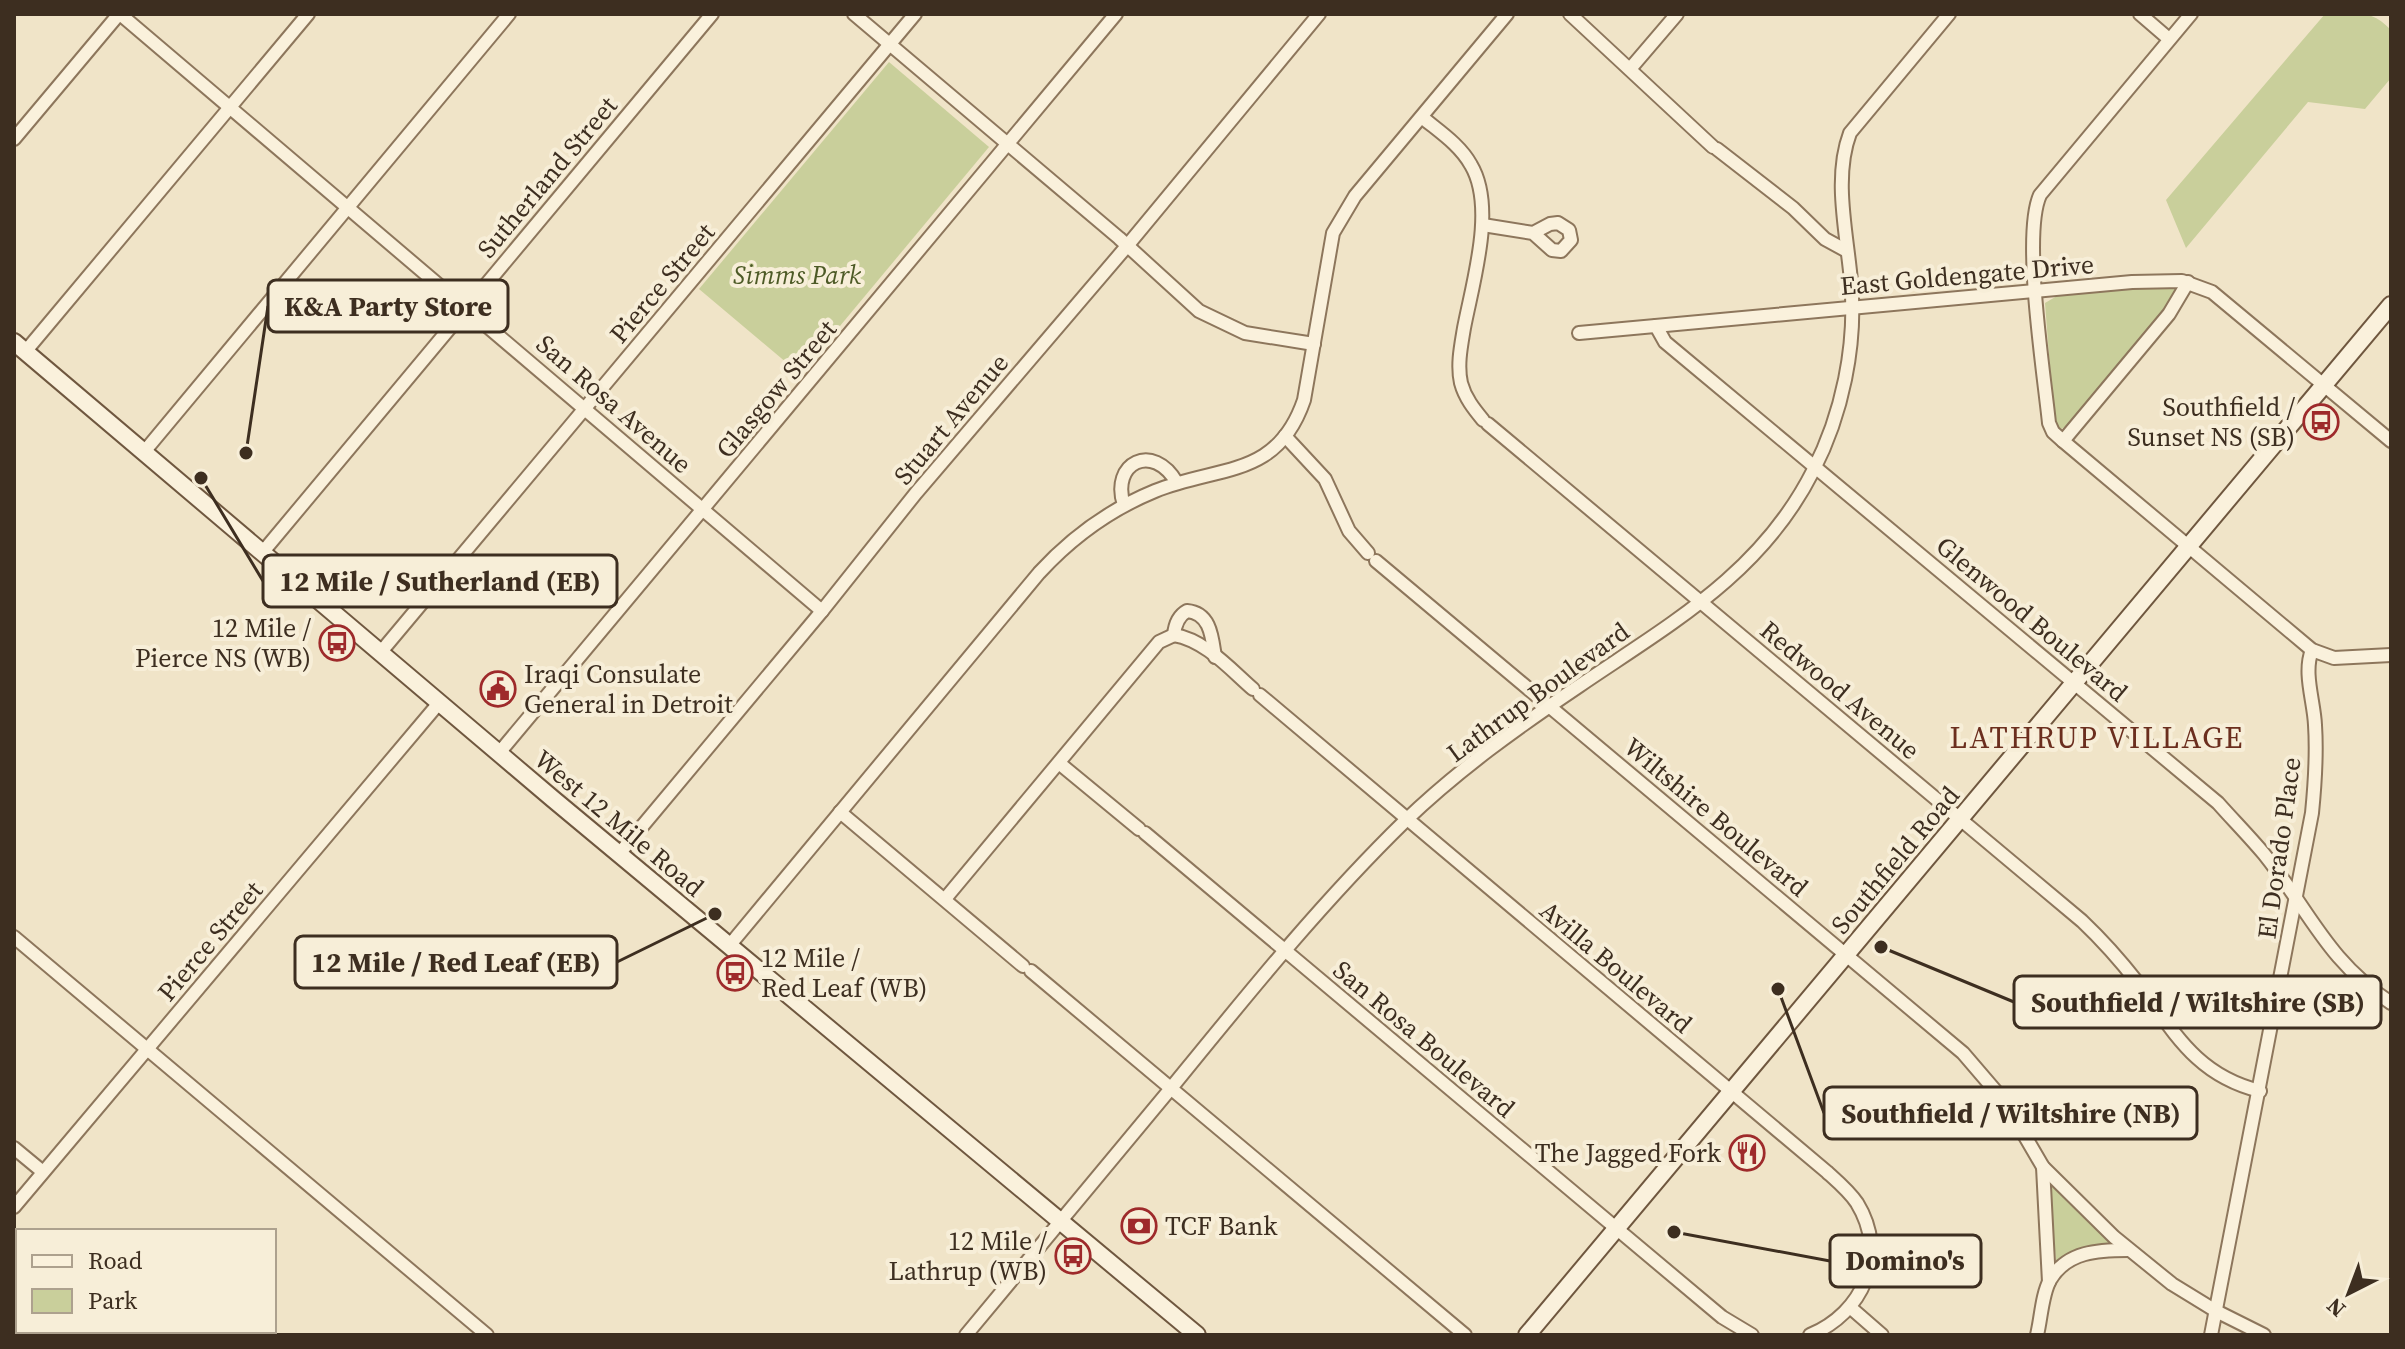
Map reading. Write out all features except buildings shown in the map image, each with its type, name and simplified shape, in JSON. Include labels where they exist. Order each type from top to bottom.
[{"type":"main road","name":"Southfield Road","points":[[1527,1335],[2391,305]]},
{"type":"main road","name":"West 12 Mile Road","points":[[20,347],[439,703],[1197,1335]]},
{"type":"street","name":"San Rosa Avenue","points":[[120,14],[822,611]]},
{"type":"street","points":[[14,139],[120,14]]},
{"type":"street","points":[[20,347],[308,14]]},
{"type":"street","points":[[144,452],[509,14]]},
{"type":"street","name":"Sutherland Street","points":[[262,553],[712,14]]},
{"type":"street","points":[[854,14],[1127,246],[1183,299],[1212,319],[1245,333],[1314,344]]},
{"type":"street","name":"Pierce Street","points":[[380,653],[915,14]]},
{"type":"street","name":"Glasgow Street","points":[[499,753],[1116,14]]},
{"type":"street","name":"Stuart Avenue","points":[[619,854],[916,493],[1127,246],[1319,14]]},
{"type":"street","points":[[729,946],[1048,563],[1088,529],[1124,505],[1177,483],[1250,463],[1276,447],[1304,400],[1333,233],[1355,196],[1507,14]]},
{"type":"street","points":[[1570,14],[1715,148],[1793,208],[1825,239],[1847,251]]},
{"type":"street","points":[[1630,69],[1677,14]]},
{"type":"street","name":"Lathrup Boulevard","points":[[966,1335],[1283,951],[1321,907],[1407,820],[1474,762],[1702,603],[1762,548],[1796,501],[1815,467],[1832,426],[1846,373],[1852,309],[1843,199],[1844,149],[1850,133],[1949,14]]},
{"type":"street","points":[[2140,14],[2169,39]]},
{"type":"street","points":[[2191,14],[2040,195],[2033,210],[2036,292],[2049,423],[2063,441],[2312,650],[2334,658],[2391,655]]},
{"type":"street","name":"Redwood Avenue","points":[[1423,118],[1470,162],[1482,193],[1483,225],[1460,372],[1467,397],[1486,422],[2101,940],[2195,1058],[2222,1076],[2260,1091]]},
{"type":"street","points":[[1483,225],[1533,233]]},
{"type":"street","name":"East Goldengate Drive","points":[[1579,333],[2132,282],[2188,282],[2212,292],[2391,441]]},
{"type":"street","points":[[2063,441],[2169,314],[2188,282]]},
{"type":"street","name":"Glenwood Boulevard","points":[[1656,326],[1665,342],[2218,803],[2264,855],[2341,963],[2391,1003]]},
{"type":"street","name":"Wiltshire Boulevard","points":[[1285,436],[1325,479],[1349,531],[1372,557],[1944,1036],[1978,1068],[2005,1102],[2043,1167],[2128,1250],[2172,1284],[2264,1335]]},
{"type":"street","points":[[1124,505],[1122,481],[1127,471],[1138,462],[1148,460],[1160,463],[1177,483]]},
{"type":"street","points":[[945,899],[1159,642],[1174,635],[1182,614],[1193,611],[1203,618],[1212,634],[1215,657]]},
{"type":"street","name":"Avilla Boulevard","points":[[1174,635],[1194,641],[1215,657],[1836,1180],[1858,1206],[1866,1222],[1871,1253],[1863,1286],[1851,1308]]},
{"type":"street","name":"El Dorado Place","points":[[2211,1335],[2312,813],[2317,770],[2307,662],[2312,650]]},
{"type":"street","name":"Pierce Street","points":[[14,1207],[439,703]]},
{"type":"street","name":"San Rosa Boulevard","points":[[1059,763],[1722,1317],[1752,1335]]},
{"type":"street","points":[[840,812],[1465,1335]]},
{"type":"street","points":[[14,937],[487,1335]]},
{"type":"street","points":[[14,1148],[43,1172]]},
{"type":"street","points":[[2037,1335],[2049,1282],[2050,1253],[2043,1167]]},
{"type":"street","points":[[2049,1282],[2060,1268],[2083,1253],[2128,1250]]},
{"type":"street","points":[[1810,1335],[1830,1325],[1851,1308],[1882,1335]]},
{"type":"green space","points":[[2325,14],[2368,15],[2391,30],[2391,78],[2365,109],[2308,102],[2186,248],[2166,200]]},
{"type":"green space","name":"Simms Park","points":[[889,62],[989,147],[800,374],[699,289]]},
{"type":"green space","points":[[2164,286],[2175,289],[2172,300],[2067,426],[2059,430],[2054,421],[2045,303],[2057,296]]},
{"type":"green space","points":[[2056,1185],[2109,1240],[2108,1246],[2059,1262],[2056,1260],[2049,1193],[2050,1187]]},
{"type":"place","name":"Southfield / Sunset NS (SB)","points":[[2321,422]]},
{"type":"place","name":"K&A Party Store","points":[[246,453]]},
{"type":"place","name":"12 Mile / Sutherland (EB)","points":[[201,478]]},
{"type":"place","name":"12 Mile / Pierce NS (WB)","points":[[337,643]]},
{"type":"place","name":"Iraqi Consulate General in Detroit","points":[[498,689]]},
{"type":"place","name":"12 Mile / Red Leaf (EB)","points":[[715,914]]},
{"type":"place","name":"Southfield / Wiltshire (SB)","points":[[1881,947]]},
{"type":"place","name":"12 Mile / Red Leaf (WB)","points":[[735,973]]},
{"type":"place","name":"Southfield / Wiltshire (NB)","points":[[1778,989]]},
{"type":"place","name":"The Jagged Fork","points":[[1747,1153]]},
{"type":"place","name":"TCF Bank","points":[[1139,1226]]},
{"type":"place","name":"Domino's","points":[[1674,1232]]},
{"type":"place","name":"12 Mile / Lathrup (WB)","points":[[1073,1256]]},
{"type":"district","name":"LATHRUP VILLAGE","points":[[2097,737]]}]
